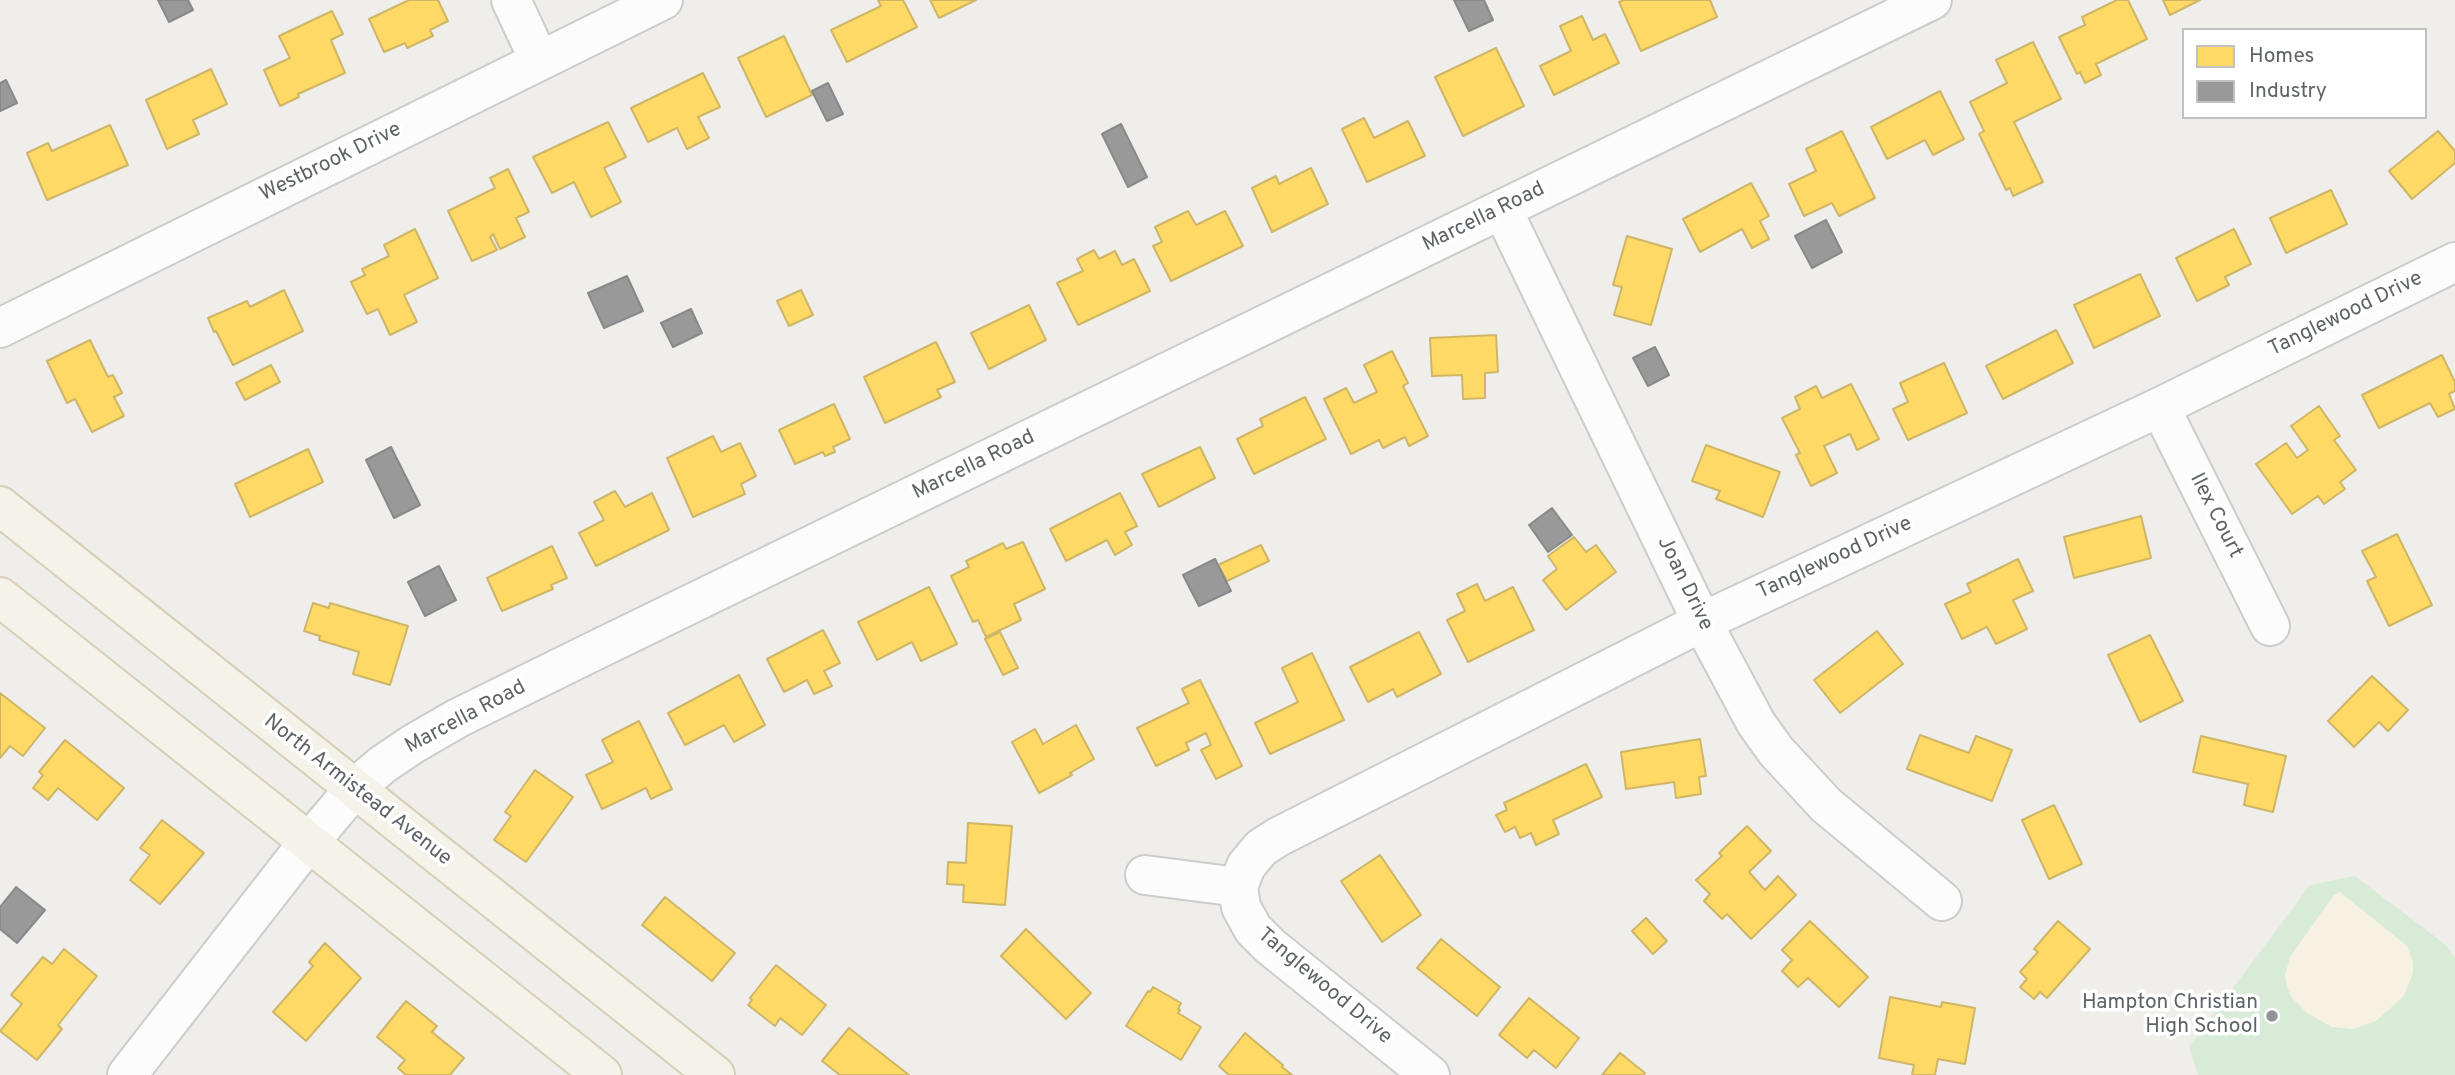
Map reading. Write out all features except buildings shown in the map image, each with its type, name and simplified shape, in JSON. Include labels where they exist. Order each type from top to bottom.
[{"type":"main road","name":"North Armistead Avenue","points":[[0,506],[715,1075]]},
{"type":"main road","points":[[0,597],[602,1075]]},
{"type":"street","points":[[511,0],[539,60]]},
{"type":"street","name":"Westbrook Drive","points":[[0,328],[663,0]]},
{"type":"street","name":"Marcella Road","points":[[127,1075],[310,841],[354,789],[382,765],[458,718],[1932,0]]},
{"type":"street","name":"Joan Drive","points":[[1502,209],[1702,622],[1756,723],[1776,751],[1826,805],[1942,901]]},
{"type":"street","name":"Tanglewood Drive","points":[[1430,1075],[1270,946],[1253,929],[1241,907],[1238,887],[1246,866],[1261,849],[1278,837],[1702,622],[2160,407],[2455,262]]},
{"type":"street","name":"Ilex Court","points":[[2160,407],[2270,626]]},
{"type":"street","points":[[1145,875],[1238,887]]},
{"type":"green space","name":"Hampton Christian High School","points":[[2355,876],[2446,945],[2455,958],[2455,1075],[2198,1075],[2189,1047],[2310,885]]},
{"type":"sand","points":[[2340,892],[2407,946],[2413,962],[2413,973],[2404,996],[2376,1021],[2354,1029],[2332,1027],[2307,1013],[2292,998],[2285,976],[2290,957],[2333,896]]},
{"type":"place","name":"Hampton Christian High School","points":[[2272,1016]]}]
